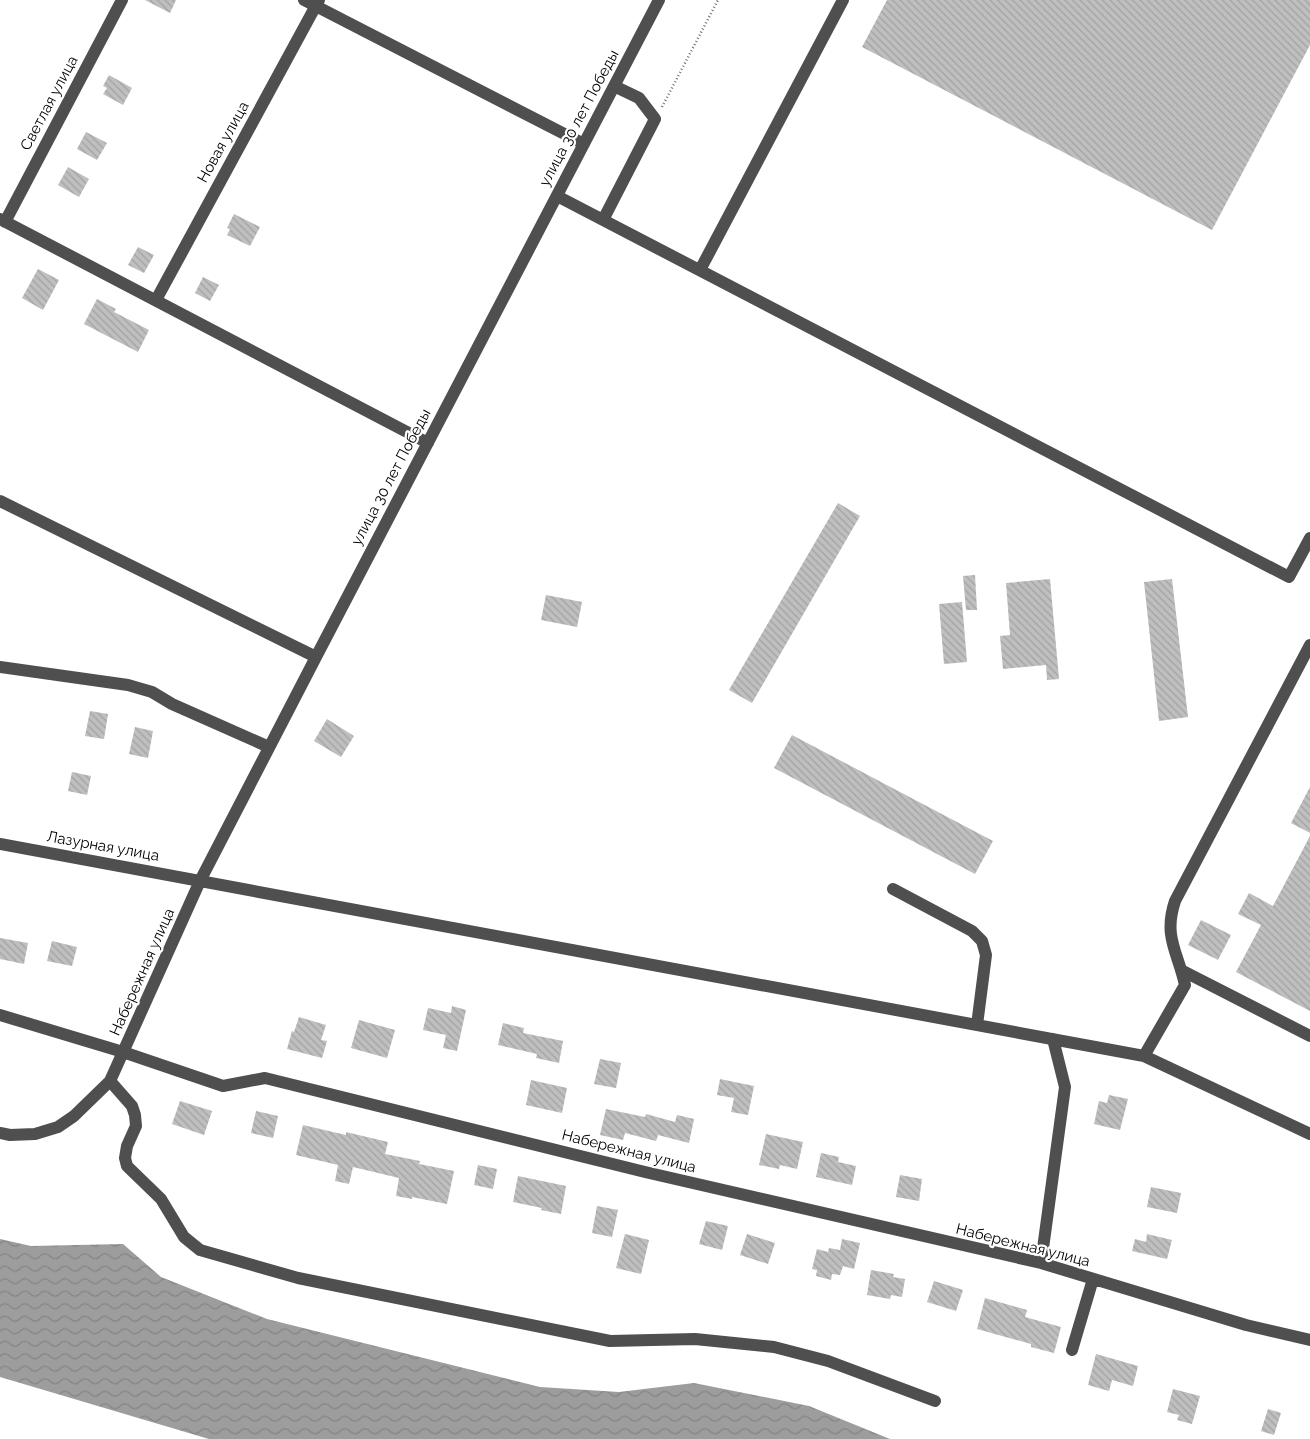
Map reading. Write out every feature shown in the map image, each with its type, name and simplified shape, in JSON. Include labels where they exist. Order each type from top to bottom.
[{"type":"street","name":"Светлая улица","points":[[3,220],[122,0]]},
{"type":"street","name":"улица 30 лет Победы","points":[[269,747],[659,0]]},
{"type":"street","points":[[700,270],[843,0]]},
{"type":"street","points":[[313,2],[584,144]]},
{"type":"street","name":"Новая улица","points":[[156,300],[313,2]]},
{"type":"street","points":[[603,220],[655,119],[639,98],[614,86]]},
{"type":"street","points":[[557,196],[1289,577],[1310,538]]},
{"type":"street","points":[[3,220],[428,443]]},
{"type":"street","points":[[0,501],[316,656]]},
{"type":"street","points":[[1144,1056],[1185,985],[1171,941],[1169,925],[1170,914],[1175,901],[1310,645]]},
{"type":"street","points":[[0,668],[128,685],[152,692],[172,704],[269,747]]},
{"type":"street","name":"Набережная улица","points":[[269,747],[200,881],[123,1052],[223,1086],[265,1078],[645,1172],[1041,1263],[1246,1325],[1310,1340]]},
{"type":"street","name":"Лазурная улица","points":[[0,844],[1144,1056],[1308,1129]]},
{"type":"street","points":[[893,889],[972,931],[982,941],[986,955],[977,1025]]},
{"type":"street","points":[[1180,970],[1310,1036]]},
{"type":"street","points":[[0,1015],[123,1052],[110,1081],[74,1116],[58,1127],[35,1134],[10,1136],[0,1134]]},
{"type":"street","points":[[1041,1263],[1065,1087],[1053,1039]]},
{"type":"street","points":[[110,1081],[132,1106],[135,1115],[136,1126],[127,1146],[125,1158],[127,1166],[161,1199],[184,1237],[200,1250],[298,1278],[610,1341],[695,1339],[774,1347],[828,1361],[935,1401]]},
{"type":"street","points":[[1072,1350],[1092,1279]]},
{"type":"path","points":[[655,119],[718,0]]},
{"type":"water","points":[[0,1239],[31,1246],[123,1244],[161,1277],[267,1319],[540,1387],[619,1392],[694,1383],[809,1406],[890,1439],[209,1439],[0,1377]]},
{"type":"building","points":[[145,0],[176,0],[170,13]]},
{"type":"building","points":[[887,0],[1310,0],[1310,45],[1212,230],[862,47]]},
{"type":"building","points":[[109,75],[132,88],[123,105],[103,94],[107,88],[103,86]]},
{"type":"building","points":[[86,132],[107,143],[97,160],[77,149]]},
{"type":"building","points":[[68,167],[89,179],[79,197],[58,185]]},
{"type":"building","points":[[234,214],[260,227],[250,246],[227,235],[230,229],[227,228]]},
{"type":"building","points":[[138,247],[154,255],[144,273],[128,265]]},
{"type":"building","points":[[38,269],[59,280],[43,310],[22,298]]},
{"type":"building","points":[[203,277],[219,285],[210,301],[195,293]]},
{"type":"building","points":[[97,299],[116,309],[114,312],[149,330],[138,352],[84,324]]},
{"type":"building","points":[[838,503],[860,516],[752,703],[729,690]]},
{"type":"building","points":[[975,575],[977,610],[966,610],[963,576]]},
{"type":"building","points":[[1050,579],[1059,679],[1047,680],[1046,665],[1003,669],[1000,636],[1010,635],[1006,583]]},
{"type":"building","points":[[1172,579],[1188,717],[1159,721],[1144,582]]},
{"type":"building","points":[[546,595],[582,602],[577,627],[541,620]]},
{"type":"building","points":[[962,602],[967,662],[944,664],[939,604]]},
{"type":"building","points":[[90,711],[108,714],[104,739],[85,736]]},
{"type":"building","points":[[327,719],[354,736],[341,757],[314,741]]},
{"type":"building","points":[[135,727],[153,731],[148,758],[129,754]]},
{"type":"building","points":[[792,735],[993,841],[975,874],[774,768]]},
{"type":"building","points":[[72,772],[91,776],[87,795],[68,791]]},
{"type":"building","points":[[1310,787],[1310,833],[1291,823]]},
{"type":"building","points":[[1310,836],[1310,1011],[1236,972],[1261,925],[1238,914],[1249,893],[1273,906]]},
{"type":"building","points":[[1201,920],[1231,935],[1218,960],[1188,945]]},
{"type":"building","points":[[0,938],[28,943],[24,964],[0,959]]},
{"type":"building","points":[[52,941],[77,947],[72,966],[47,961]]},
{"type":"building","points":[[452,1006],[466,1010],[457,1051],[443,1048],[446,1035],[423,1030],[428,1008],[451,1013]]},
{"type":"building","points":[[299,1017],[326,1025],[321,1040],[327,1041],[322,1058],[287,1049],[292,1031],[294,1032]]},
{"type":"building","points":[[359,1020],[395,1030],[387,1058],[351,1048]]},
{"type":"building","points":[[503,1023],[524,1028],[523,1033],[563,1041],[559,1063],[536,1058],[537,1054],[498,1045]]},
{"type":"building","points":[[600,1059],[621,1063],[616,1088],[594,1084]]},
{"type":"building","points":[[720,1079],[754,1086],[748,1115],[731,1112],[734,1098],[717,1095]]},
{"type":"building","points":[[531,1080],[567,1088],[562,1113],[526,1105]]},
{"type":"building","points":[[1109,1095],[1128,1099],[1120,1130],[1094,1124],[1099,1101],[1107,1103]]},
{"type":"building","points":[[180,1101],[212,1111],[204,1135],[172,1124]]},
{"type":"building","points":[[606,1109],[645,1117],[646,1114],[675,1122],[677,1115],[694,1119],[689,1143],[658,1135],[656,1141],[625,1133],[623,1140],[600,1135]]},
{"type":"building","points":[[256,1111],[278,1116],[273,1138],[251,1133]]},
{"type":"building","points":[[303,1125],[346,1135],[346,1132],[388,1142],[385,1154],[420,1161],[419,1164],[454,1171],[447,1204],[396,1196],[399,1178],[353,1167],[349,1184],[335,1181],[338,1165],[296,1155]]},
{"type":"building","points":[[766,1134],[803,1142],[797,1169],[780,1165],[779,1169],[759,1165]]},
{"type":"building","points":[[821,1153],[839,1157],[838,1162],[856,1166],[852,1185],[816,1177]]},
{"type":"building","points":[[478,1165],[497,1169],[493,1189],[474,1185]]},
{"type":"building","points":[[900,1175],[922,1179],[919,1201],[896,1197]]},
{"type":"building","points":[[518,1176],[566,1186],[561,1214],[513,1202]]},
{"type":"building","points":[[1151,1187],[1181,1193],[1177,1213],[1147,1207]]},
{"type":"building","points":[[597,1206],[618,1210],[612,1237],[592,1233]]},
{"type":"building","points":[[706,1221],[728,1226],[722,1250],[699,1244]]},
{"type":"building","points":[[625,1234],[649,1240],[641,1274],[616,1268]]},
{"type":"building","points":[[747,1234],[775,1243],[768,1264],[740,1255]]},
{"type":"building","points":[[1147,1234],[1172,1240],[1167,1259],[1132,1251],[1135,1239],[1146,1242]]},
{"type":"building","points":[[842,1239],[860,1243],[854,1269],[843,1266],[840,1275],[832,1274],[831,1280],[816,1276],[817,1270],[812,1269],[817,1249],[828,1252],[829,1248],[840,1250]]},
{"type":"building","points":[[871,1270],[894,1274],[893,1277],[905,1279],[902,1297],[891,1295],[890,1299],[867,1295]]},
{"type":"building","points":[[934,1281],[963,1290],[956,1311],[927,1302]]},
{"type":"building","points":[[985,1298],[1027,1310],[1025,1317],[1061,1327],[1054,1353],[1031,1347],[1031,1344],[977,1329]]},
{"type":"building","points":[[1096,1354],[1138,1366],[1133,1386],[1112,1380],[1109,1391],[1088,1385]]},
{"type":"building","points":[[1173,1389],[1200,1396],[1192,1424],[1177,1420],[1179,1415],[1167,1412]]},
{"type":"building","points":[[1268,1409],[1281,1413],[1274,1435],[1261,1431]]}]
